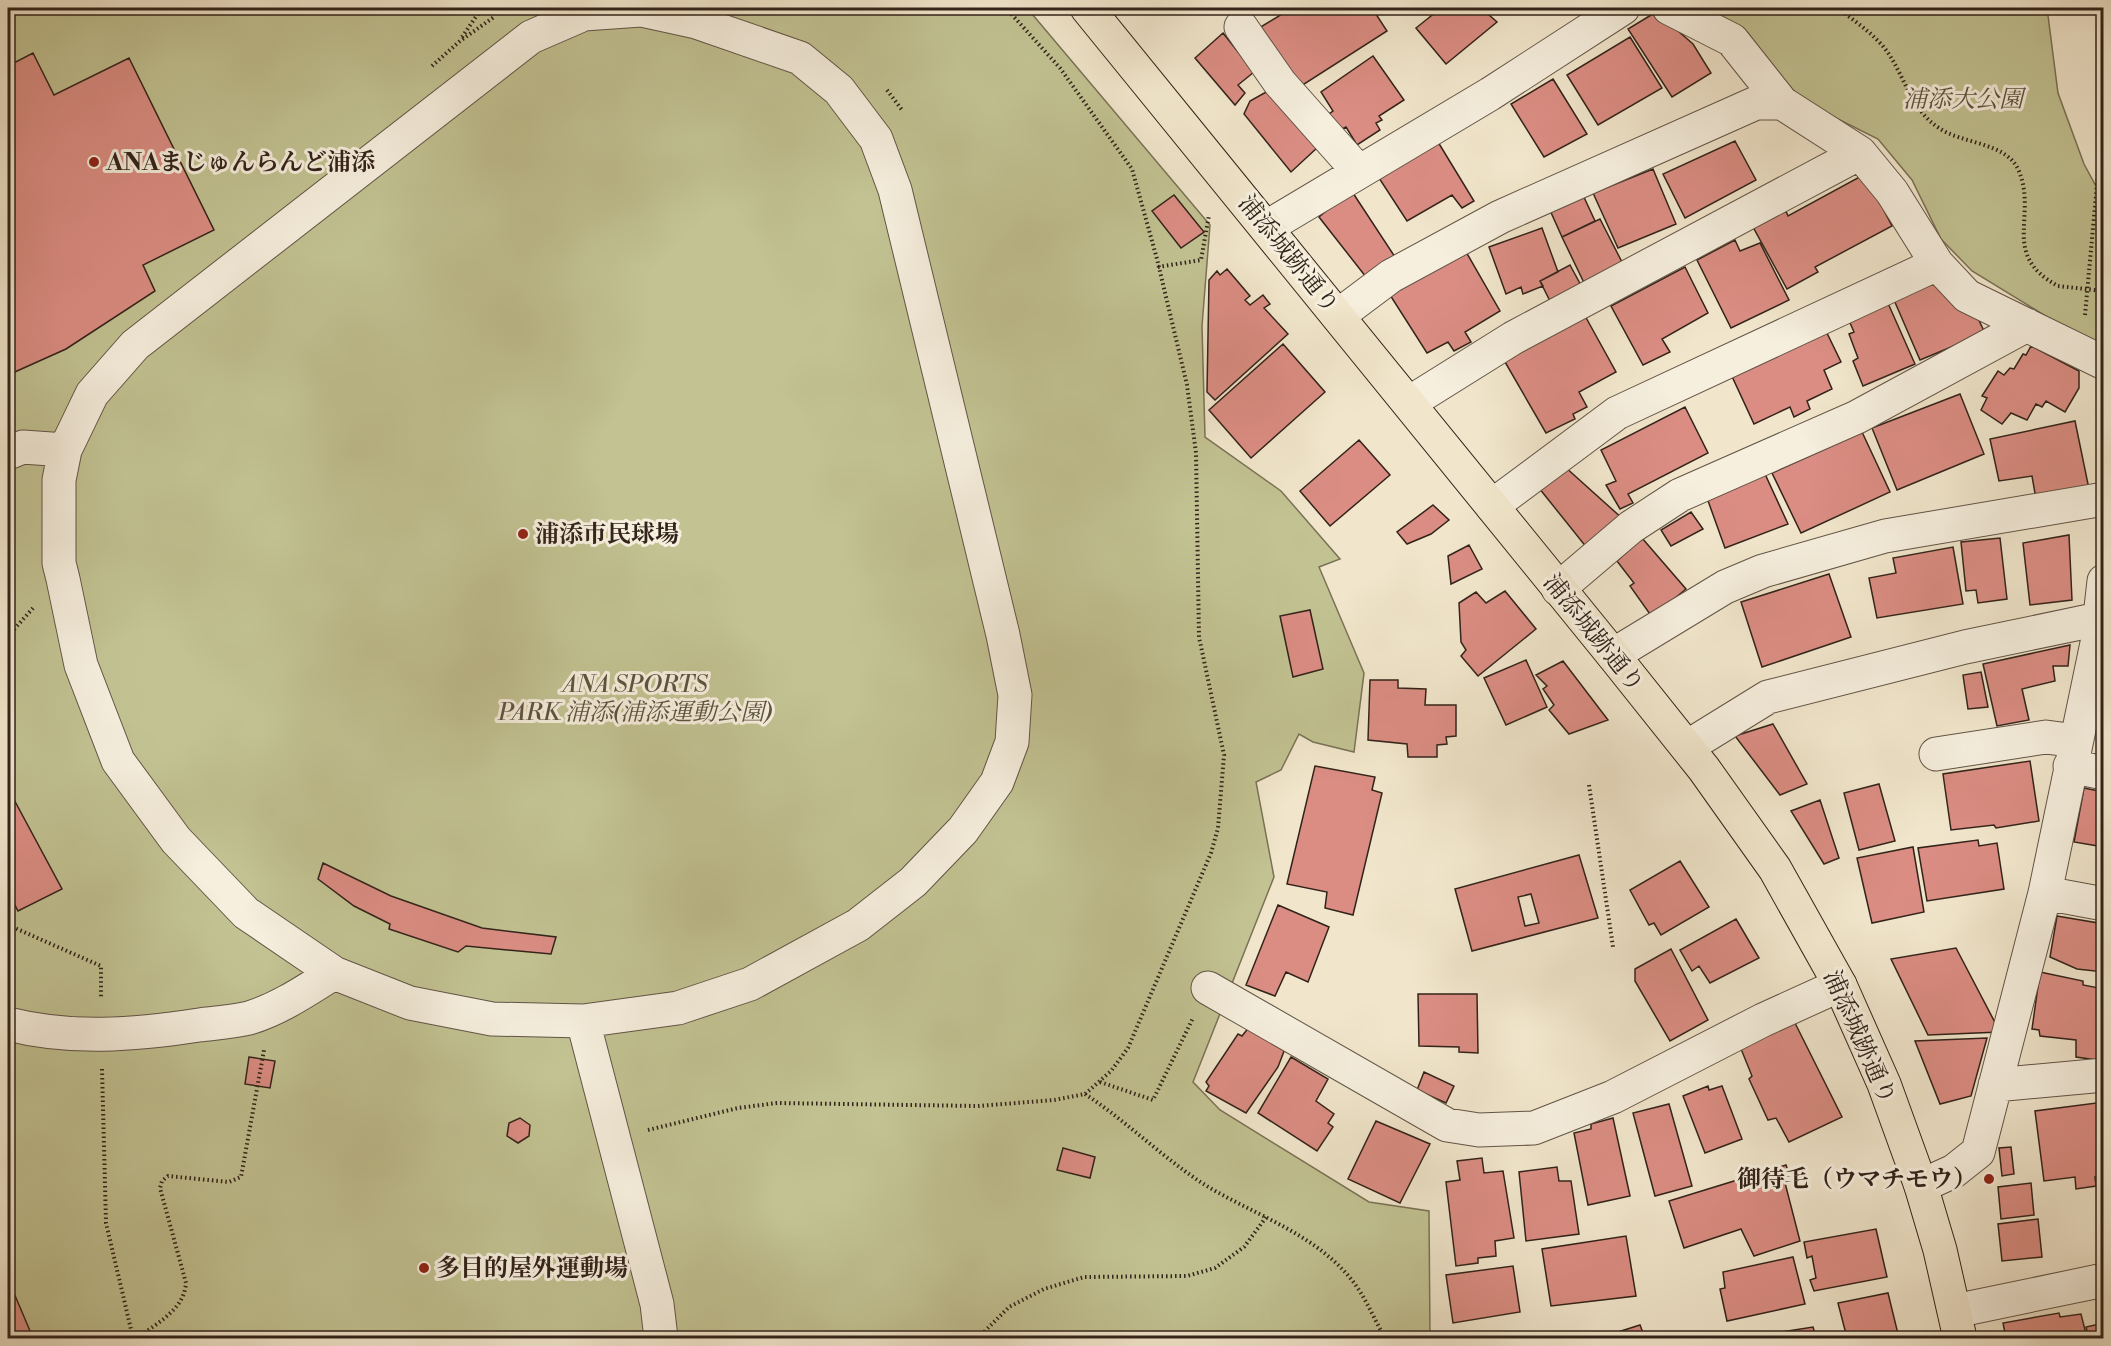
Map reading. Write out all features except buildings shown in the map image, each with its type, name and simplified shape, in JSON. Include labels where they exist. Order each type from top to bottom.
[{"type":"main road","name":"浦添城跡通り","points":[[1087,8],[1339,315],[1687,747],[1774,869],[1840,985],[1884,1084],[1921,1185],[1958,1325]]},
{"type":"street","points":[[1267,227],[1490,94],[1623,8]]},
{"type":"street","points":[[1670,8],[1732,40],[1782,103],[1860,153],[1892,192],[1936,264],[1967,296],[2092,358]]},
{"type":"street","points":[[641,10],[696,22],[800,58],[840,90],[876,139],[895,190],[1004,634],[1015,695],[1012,742],[998,782],[963,830],[913,882],[858,925],[750,984],[678,1008],[583,1021],[492,1019],[411,1003],[334,973],[246,913],[176,840],[118,761],[81,665],[59,563],[59,480],[65,450],[92,394],[135,345],[531,37],[584,14],[641,10]]},
{"type":"street","points":[[1241,27],[1280,83],[1359,172]]},
{"type":"street","points":[[1339,315],[1391,276],[1500,217],[1756,103],[1782,103]]},
{"type":"street","points":[[1409,403],[1513,338],[1860,153]]},
{"type":"street","points":[[1492,506],[1617,412],[1936,264]]},
{"type":"street","points":[[1558,589],[1631,527],[1680,495],[1857,417],[2027,325]]},
{"type":"street","points":[[8,453],[23,447],[65,450]]},
{"type":"street","points":[[1613,655],[1725,587],[1763,571],[1885,536],[2103,499]]},
{"type":"street","points":[[1921,1185],[1954,1171],[1978,1152],[2045,893],[2073,753],[2100,635],[2103,581]]},
{"type":"street","points":[[1687,747],[1768,697],[1965,647],[2100,635]]},
{"type":"street","points":[[1936,754],[2046,737],[2103,773]]},
{"type":"street","points":[[2045,893],[2103,904]]},
{"type":"street","points":[[8,1024],[44,1031],[140,1034],[249,1018],[298,996],[334,973]]},
{"type":"street","points":[[1208,988],[1447,1125],[1479,1130],[1534,1128],[1613,1097],[1763,1020],[1840,985]]},
{"type":"street","points":[[583,1021],[657,1304],[661,1338]]},
{"type":"street","points":[[1995,1085],[2103,1075]]},
{"type":"street","points":[[1958,1325],[2103,1280]]},
{"type":"path","points":[[460,40],[482,8]]},
{"type":"path","points":[[615,1138],[738,1108],[777,1103],[978,1106],[1054,1100],[1085,1094],[1100,1082],[1128,1048],[1211,853],[1218,828],[1224,755],[1199,637],[1196,453],[1187,385],[1132,169],[1060,68],[1006,8]]},
{"type":"path","points":[[1838,8],[1867,30],[1885,49],[1900,72],[1913,102],[1927,119],[1949,134],[1999,151],[2018,169],[2023,198],[2024,250],[2036,271],[2058,286],[2103,291]]},
{"type":"path","points":[[2092,358],[2103,108]]},
{"type":"path","points":[[1158,267],[1202,260],[1210,210]]},
{"type":"path","points":[[1589,784],[1613,947]]},
{"type":"path","points":[[8,925],[100,966],[106,1223],[135,1338],[177,1307],[186,1292],[186,1283],[160,1188],[162,1181],[168,1176],[229,1182],[241,1176],[244,1171],[271,1008]]},
{"type":"path","points":[[1100,1082],[1153,1100],[1208,988]]},
{"type":"path","points":[[1085,1094],[1115,1114],[1160,1153],[1203,1184],[1267,1216],[1331,1258],[1352,1281],[1385,1338]]},
{"type":"path","points":[[978,1338],[1009,1307],[1044,1289],[1084,1276],[1187,1276],[1215,1268],[1244,1247],[1267,1216]]},
{"type":"green space","name":"ANA SPORTS PARK 浦添(浦添運動公園)","points":[[8,8],[1027,8],[1210,225],[1202,326],[1205,437],[1281,491],[1340,559],[1319,567],[1364,673],[1354,752],[1313,742],[1299,734],[1281,770],[1256,782],[1274,877],[1193,1082],[1220,1110],[1369,1202],[1429,1211],[1430,1338],[8,1338]]},
{"type":"green space","name":"浦添大公園","points":[[1705,8],[2047,8],[2058,93],[2084,164],[2103,199],[2103,351],[1972,271],[1941,239],[1912,180],[1878,139],[1812,106],[1789,87],[1748,33]]},
{"type":"place","name":"ANAまじゅんらんど浦添","points":[[94,162]]},
{"type":"place","name":"浦添市民球場","points":[[523,534]]},
{"type":"place","name":"御待毛（ウマチモウ）","points":[[1989,1179]]},
{"type":"place","name":"多目的屋外運動場","points":[[424,1268]]}]
